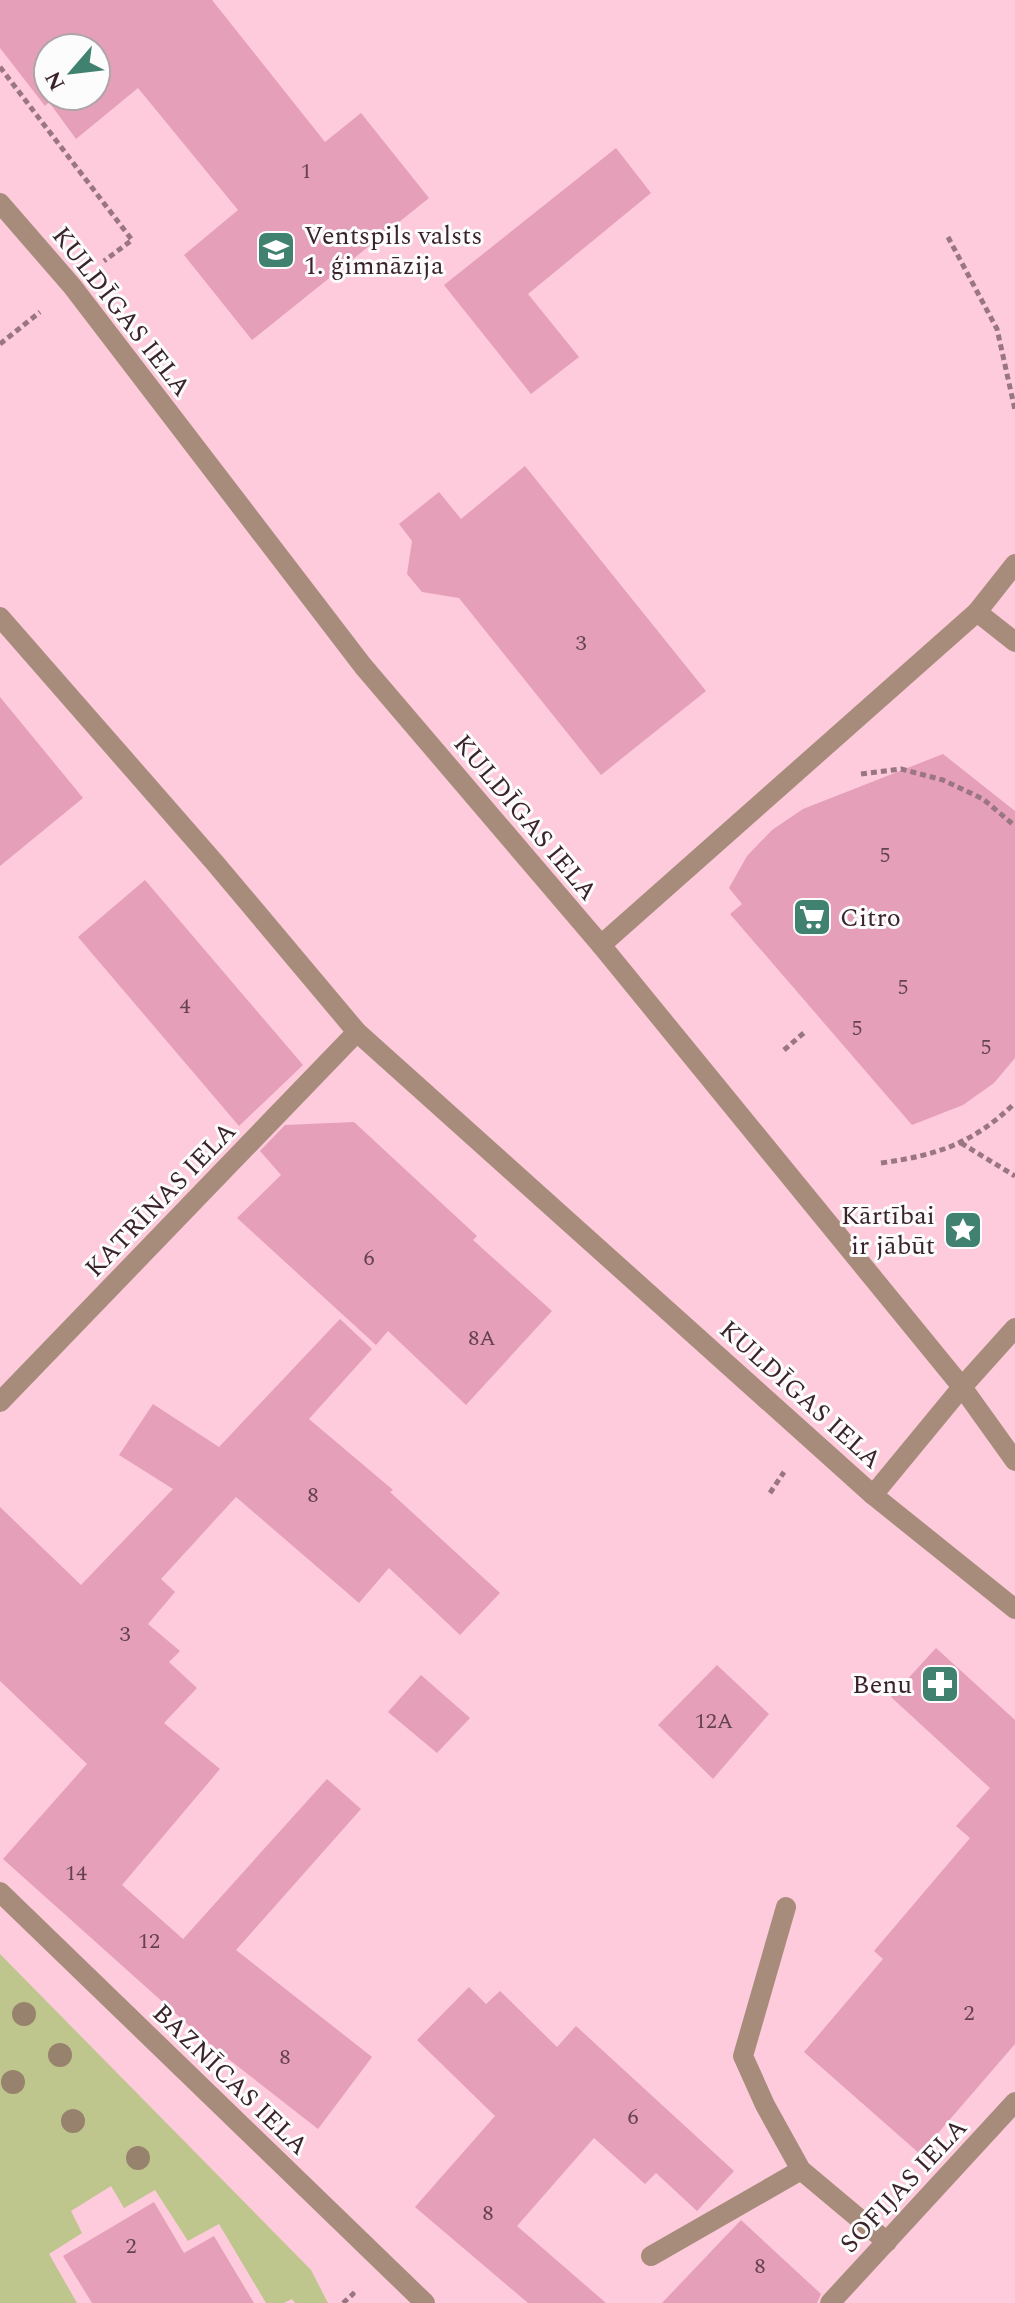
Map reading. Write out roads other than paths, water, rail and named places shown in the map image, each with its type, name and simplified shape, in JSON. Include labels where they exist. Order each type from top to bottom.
[{"type":"street","name":"KULDĪGAS IELA","points":[[0,203],[72,286],[363,666],[601,945],[962,1387],[1015,1461]]},
{"type":"street","points":[[601,945],[977,612],[1015,564]]},
{"type":"street","points":[[977,612],[1015,642]]},
{"type":"street","name":"KULDĪGAS IELA","points":[[0,617],[215,863],[357,1032],[873,1495],[1015,1609]]},
{"type":"street","name":"KATRĪNAS IELA","points":[[0,1402],[357,1032]]},
{"type":"street","points":[[873,1495],[1015,1328]]},
{"type":"street","name":"BAZNĪCAS IELA","points":[[0,1892],[425,2303]]},
{"type":"street","points":[[786,1907],[743,2056],[765,2105],[801,2170],[887,2242]]},
{"type":"street","name":"SOFIJAS IELA","points":[[830,2303],[1015,2102]]},
{"type":"street","points":[[651,2256],[801,2170]]},
{"type":"place","name":"Ventspils valsts 1. ģimnāzija","points":[[276,250]]},
{"type":"place","name":"Citro","points":[[812,917]]},
{"type":"place","name":"Kārtībai ir jābūt","points":[[963,1230]]},
{"type":"place","name":"Benu","points":[[940,1684]]}]
